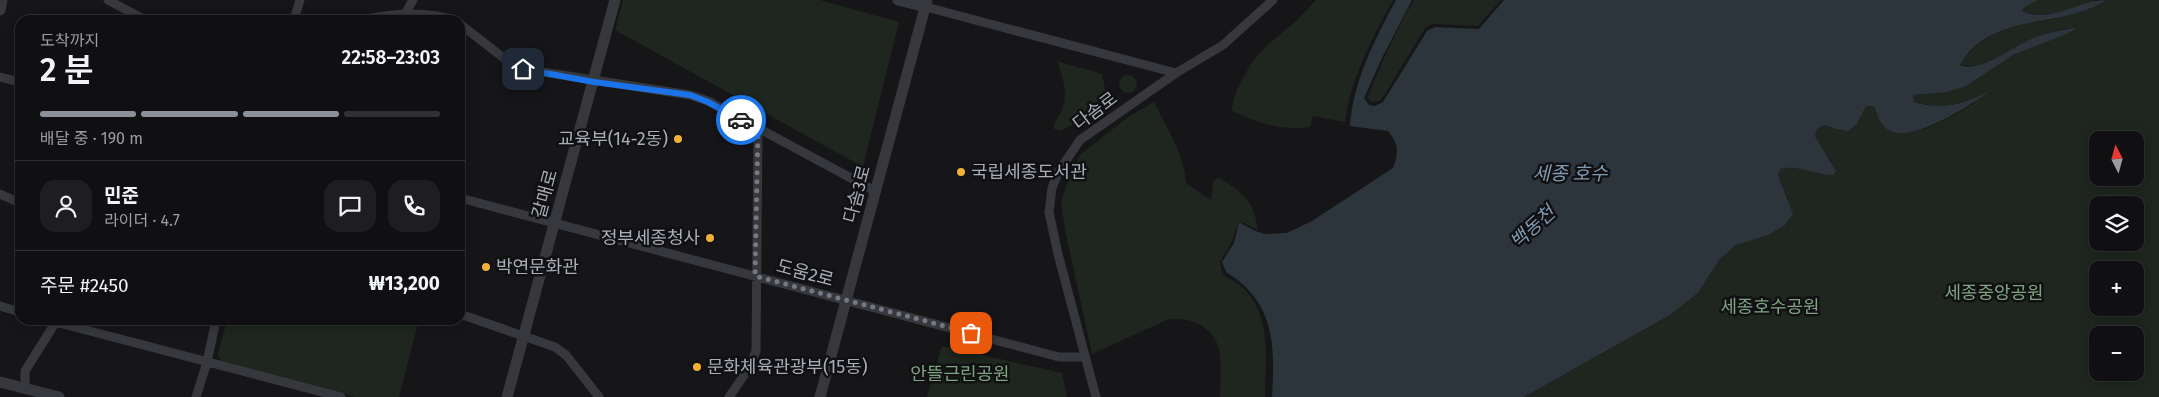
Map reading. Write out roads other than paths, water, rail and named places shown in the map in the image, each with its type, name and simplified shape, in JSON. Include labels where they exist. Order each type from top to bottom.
[{"type":"street","points":[[0,10],[2,0]]},
{"type":"street","points":[[108,0],[136,15]]},
{"type":"street","points":[[296,15],[300,0]]},
{"type":"street","points":[[406,12],[413,0]]},
{"type":"street","name":"갈매로","points":[[507,397],[556,224],[614,0]]},
{"type":"street","points":[[898,0],[926,4],[1176,73]]},
{"type":"street","name":"다솜로","points":[[1096,397],[1058,254],[1049,212],[1052,188],[1058,171],[1080,140],[1176,73],[1223,45],[1273,0]]},
{"type":"street","name":"다솜3로","points":[[820,397],[926,4]]},
{"type":"street","points":[[389,15],[406,12],[436,15]]},
{"type":"street","points":[[465,28],[505,59],[523,69],[594,82],[690,95],[708,102],[875,192]]},
{"type":"street","points":[[0,77],[15,81]]},
{"type":"street","points":[[729,397],[750,368],[756,351],[755,276],[758,129]]},
{"type":"street","points":[[0,194],[15,201]]},
{"type":"street","name":"도움2로","points":[[465,199],[1059,357],[1085,357]]},
{"type":"street","points":[[0,306],[15,310]]},
{"type":"street","points":[[465,316],[555,347],[566,355],[598,397]]},
{"type":"street","points":[[25,388],[25,371],[51,325]]},
{"type":"street","points":[[68,325],[341,397]]},
{"type":"street","points":[[196,397],[207,362],[215,325]]},
{"type":"street","points":[[0,382],[59,397]]},
{"type":"water","name":"세종 호수","points":[[1396,0],[1412,0],[1364,98],[1369,105],[1375,106],[1383,102],[1427,31],[1435,27],[1479,29],[1504,0],[2038,0],[2025,7],[2022,11],[2043,15],[2106,0],[2088,9],[2008,29],[1989,36],[1973,48],[1960,65],[1968,67],[1987,62],[2036,37],[2076,28],[2069,33],[2013,55],[1966,86],[1947,92],[1913,95],[1914,102],[1943,106],[1962,103],[1989,91],[1940,122],[1909,132],[1897,133],[1887,129],[1882,124],[1874,106],[1866,106],[1856,125],[1848,131],[1824,125],[1817,129],[1815,136],[1836,171],[1833,175],[1793,168],[1780,169],[1778,175],[1793,214],[1785,225],[1768,235],[1736,245],[1719,260],[1698,293],[1670,315],[1524,397],[1272,397],[1272,343],[1263,311],[1242,284],[1226,272],[1222,262],[1234,243],[1239,222],[1265,234],[1287,233],[1312,221],[1393,168],[1397,149],[1388,131],[1350,126],[1360,77],[1380,30]]},
{"type":"place","name":"교육부(14-2동)","points":[[678,139]]},
{"type":"place","name":"국립세종도서관","points":[[961,172]]},
{"type":"place","name":"정부세종청사","points":[[710,238]]},
{"type":"place","name":"박연문화관","points":[[486,267]]},
{"type":"place","name":"문화체육관광부(15동)","points":[[697,367]]},
{"type":"water label","name":"백동천","points":[[1532,227]]},
{"type":"park label","name":"세종중앙공원","points":[[1994,293]]},
{"type":"park label","name":"세종호수공원","points":[[1770,307]]},
{"type":"park label","name":"안뜰근린공원","points":[[960,374]]}]
